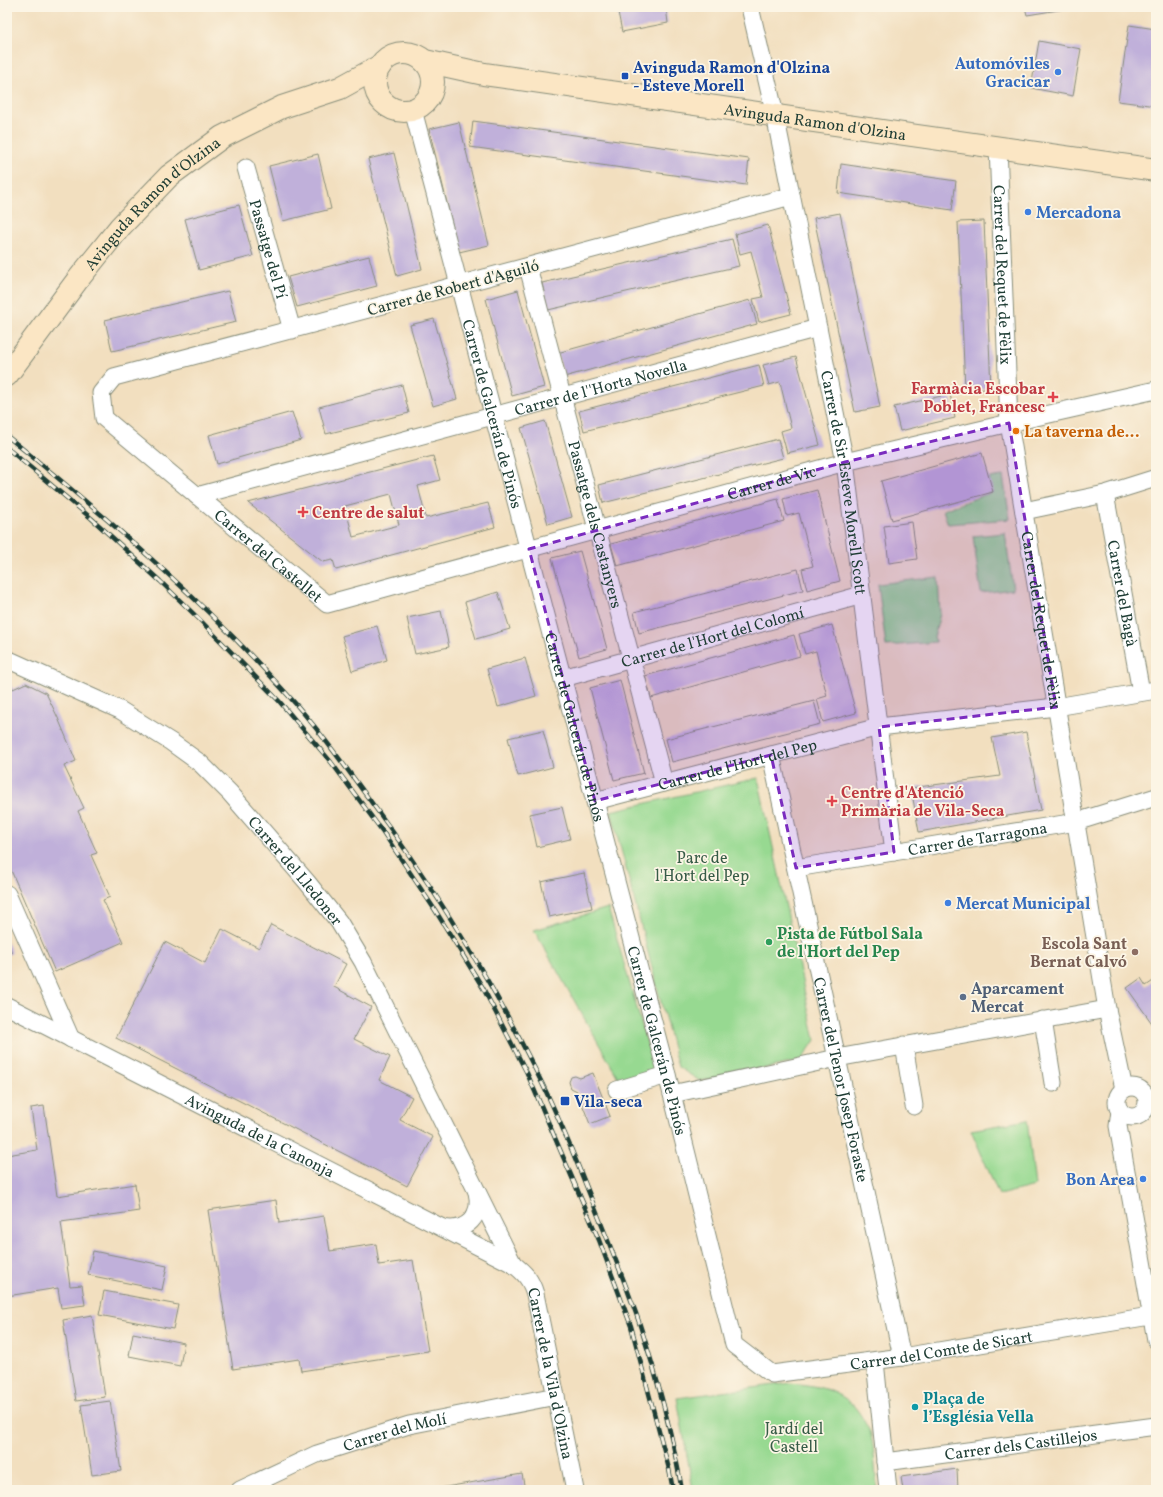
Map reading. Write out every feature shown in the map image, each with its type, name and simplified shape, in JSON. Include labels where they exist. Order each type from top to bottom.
[{"type":"street","name":"Carrer de Sir Esteve Morell Scott","points":[[750,7],[791,196],[845,462],[894,852]]},
{"type":"street","points":[[402,53],[414,55],[425,62],[433,75],[432,91],[425,103],[413,110],[403,111],[394,109],[385,104],[379,96],[375,81],[380,66],[389,57],[402,53]]},
{"type":"street","name":"Avinguda Ramon d'Olzina","points":[[425,62],[484,74],[1153,168]]},
{"type":"street","name":"Avinguda Ramon d'Olzina","points":[[7,375],[76,282],[120,227],[169,176],[222,138],[282,107],[340,88],[380,66]]},
{"type":"street","name":"Avinguda Ramon d'Olzina","points":[[432,91],[454,79],[484,74]]},
{"type":"street","name":"Avinguda Ramon d'Olzina","points":[[340,88],[360,90],[379,96]]},
{"type":"street","name":"Carrer de Galcerán de Pinós","points":[[413,110],[672,1094],[734,1345]]},
{"type":"street","name":"Carrer del Requet de Fèlix","points":[[998,147],[1009,423],[1107,1009],[1124,1089]]},
{"type":"street","name":"Passatge del Pí","points":[[246,168],[292,330]]},
{"type":"street","name":"Carrer de Robert d'Aguiló","points":[[114,377],[791,196]]},
{"type":"street","name":"Passatge dels Castanyers","points":[[528,267],[664,783]]},
{"type":"street","name":"Carrer de l''Horta Novella","points":[[197,496],[818,328]]},
{"type":"street","name":"Carrer del Castellet","points":[[114,377],[101,393],[104,418],[327,604],[529,549]]},
{"type":"street","name":"Carrer de Vic","points":[[529,549],[845,462],[1156,390]]},
{"type":"street","points":[[1024,511],[1105,494],[1156,478]]},
{"type":"street","name":"Carrer del Bagà","points":[[1105,494],[1149,691]]},
{"type":"street","name":"Carrer de l'Hort del Colomí","points":[[563,678],[862,595]]},
{"type":"street","name":"Carrer del Lledoner","points":[[7,659],[120,710],[171,742],[200,763],[230,793],[307,882],[339,922],[363,962],[513,1264]]},
{"type":"street","name":"Carrer de l'Hort del Pep","points":[[595,800],[879,727],[1056,707],[1149,691]]},
{"type":"street","name":"Carrer del Tenor Josep Foraste","points":[[771,755],[902,1357]]},
{"type":"street","name":"Carrer de Tarragona","points":[[796,868],[1076,822],[1156,797]]},
{"type":"street","points":[[7,894],[71,1039]]},
{"type":"street","name":"Avinguda de la Canonja","points":[[7,1006],[513,1264]]},
{"type":"street","points":[[672,1094],[837,1058],[1107,1009]]},
{"type":"street","points":[[1043,1020],[1052,1083]]},
{"type":"street","points":[[904,1045],[914,1106]]},
{"type":"street","points":[[617,1090],[667,1075]]},
{"type":"street","points":[[1120,1111],[1133,1117],[1150,1109],[1142,1092],[1133,1087],[1124,1089],[1120,1093],[1117,1102],[1120,1111],[1118,1126],[1154,1316],[1156,1340]]},
{"type":"street","name":"Carrer del Lledoner","points":[[441,1227],[457,1229],[471,1221],[479,1205],[475,1186]]},
{"type":"street","name":"Carrer de la Vila d'Olzina","points":[[513,1264],[524,1272],[534,1288],[575,1490]]},
{"type":"street","name":"Carrer del Comte de Sicart","points":[[734,1345],[772,1374],[902,1357],[1154,1316]]},
{"type":"street","points":[[875,1360],[888,1490]]},
{"type":"street","name":"Carrer del Molí","points":[[240,1490],[317,1454],[409,1425],[556,1396]]},
{"type":"street","name":"Carrer dels Castillejos","points":[[885,1462],[1156,1426]]},
{"type":"highlighted area","points":[[1009,423],[1056,707],[879,727],[894,852],[796,868],[771,755],[595,801],[529,549],[845,462]]},
{"type":"green space","points":[[1003,476],[1010,519],[948,524],[943,510],[993,492],[989,478]]},
{"type":"green space","points":[[1005,533],[1013,589],[981,593],[973,536]]},
{"type":"green space","points":[[938,577],[940,614],[934,637],[936,642],[886,646],[878,584]]},
{"type":"green space","name":"Parc de l'Hort del Pep","points":[[758,778],[815,1040],[801,1061],[700,1081],[678,1067],[611,811]]},
{"type":"green space","points":[[608,908],[657,1078],[624,1088],[534,930]]},
{"type":"green space","points":[[1027,1120],[1035,1186],[999,1195],[971,1130]]},
{"type":"green space","name":"Jardí del Castell","points":[[790,1383],[823,1388],[833,1392],[850,1403],[858,1411],[871,1435],[877,1490],[693,1490],[677,1398]]},
{"type":"building","points":[[617,7],[666,7],[668,23],[622,32]]},
{"type":"building","points":[[1025,7],[1071,7],[1071,8],[1027,15]]},
{"type":"building","points":[[1129,25],[1156,29],[1156,106],[1118,101]]},
{"type":"building","points":[[1039,41],[1081,49],[1073,96],[1031,88]]},
{"type":"building","points":[[473,121],[749,159],[746,185],[470,147]]},
{"type":"building","points":[[459,122],[489,245],[459,252],[429,129]]},
{"type":"building","points":[[394,153],[422,269],[397,276],[368,159]]},
{"type":"building","points":[[318,154],[331,209],[283,221],[269,166]]},
{"type":"building","points":[[841,164],[956,181],[952,210],[838,193]]},
{"type":"building","points":[[239,205],[253,256],[199,270],[185,219]]},
{"type":"building","points":[[840,213],[880,407],[855,412],[814,218]]},
{"type":"building","points":[[984,221],[991,389],[965,390],[958,222]]},
{"type":"building","points":[[768,225],[791,314],[759,322],[753,299],[763,297],[751,251],[740,254],[735,234]]},
{"type":"building","points":[[732,239],[739,266],[548,310],[542,283]]},
{"type":"building","points":[[369,256],[377,286],[297,307],[288,277]]},
{"type":"building","points":[[518,290],[544,387],[512,396],[486,299]]},
{"type":"building","points":[[228,291],[236,322],[112,351],[105,320]]},
{"type":"building","points":[[750,300],[757,324],[564,377],[557,353]]},
{"type":"building","points":[[434,319],[457,399],[433,406],[410,325]]},
{"type":"building","points":[[796,357],[820,445],[787,453],[781,431],[791,428],[780,382],[769,385],[763,365]]},
{"type":"building","points":[[759,365],[764,386],[584,431],[579,411]]},
{"type":"building","points":[[402,385],[409,413],[326,434],[319,407]]},
{"type":"building","points":[[950,394],[955,418],[900,431],[894,407]]},
{"type":"building","points":[[292,412],[301,440],[217,464],[209,435]]},
{"type":"building","points":[[545,421],[572,517],[548,524],[521,428]]},
{"type":"building","points":[[778,439],[783,458],[603,503],[599,485]]},
{"type":"building","points":[[982,453],[993,492],[892,520],[881,481]]},
{"type":"building","name":"Centre de salut","points":[[433,456],[440,480],[418,486],[426,518],[488,503],[495,527],[336,570],[333,560],[323,562],[248,503]],"holes":[[[391,494],[399,525],[353,537],[345,506]]]},
{"type":"building","points":[[817,490],[840,581],[807,590],[802,569],[813,566],[799,513],[787,516],[783,499]]},
{"type":"building","points":[[778,499],[784,521],[617,566],[611,544]]},
{"type":"building","points":[[912,522],[917,559],[889,563],[884,526]]},
{"type":"building","points":[[580,551],[607,649],[579,657],[552,558]]},
{"type":"building","points":[[798,569],[803,590],[639,633],[634,612]]},
{"type":"building","points":[[498,592],[510,629],[476,639],[465,602]]},
{"type":"building","points":[[441,611],[449,647],[415,654],[407,618]]},
{"type":"building","points":[[832,625],[856,713],[823,722],[817,699],[827,696],[816,651],[805,654],[799,634]]},
{"type":"building","points":[[377,626],[387,660],[352,671],[342,636]]},
{"type":"building","points":[[794,635],[800,656],[651,698],[645,676]]},
{"type":"building","points":[[525,658],[536,696],[498,707],[487,669]]},
{"type":"building","points":[[7,677],[13,689],[26,683],[46,693],[58,718],[76,761],[64,766],[84,808],[78,811],[97,853],[91,855],[110,897],[103,900],[123,942],[55,972],[7,861]]},
{"type":"building","points":[[620,680],[644,773],[614,780],[590,688]]},
{"type":"building","points":[[814,701],[820,724],[672,762],[666,739]]},
{"type":"building","points":[[543,730],[553,767],[518,776],[508,738]]},
{"type":"building","points":[[1026,732],[1041,810],[919,832],[911,788],[1000,776],[992,738]]},
{"type":"building","points":[[562,807],[570,839],[537,847],[530,814]]},
{"type":"building","points":[[584,873],[592,908],[549,917],[541,882]]},
{"type":"building","points":[[271,925],[346,964],[334,987],[371,1007],[354,1039],[390,1057],[379,1080],[412,1097],[400,1120],[433,1137],[407,1186],[116,1038],[165,942],[205,963],[222,929],[259,948]]},
{"type":"building","points":[[7,941],[12,953],[7,955]]},
{"type":"building","points":[[1141,978],[1146,986],[1156,979],[1156,1029],[1127,988]]},
{"type":"building","points":[[593,1073],[610,1116],[590,1124],[577,1091],[571,1088],[569,1082],[571,1077],[575,1076],[580,1078]]},
{"type":"building","points":[[44,1106],[57,1196],[135,1184],[139,1211],[61,1222],[70,1286],[82,1285],[85,1305],[61,1308],[58,1288],[7,1296],[7,1155],[37,1150],[31,1108]]},
{"type":"building","points":[[276,1200],[279,1223],[324,1216],[330,1251],[376,1244],[379,1265],[413,1260],[428,1351],[301,1371],[299,1359],[233,1369],[208,1210]]},
{"type":"building","points":[[93,1251],[167,1266],[162,1290],[88,1275]]},
{"type":"building","points":[[104,1291],[178,1305],[173,1329],[99,1315]]},
{"type":"building","points":[[92,1315],[105,1397],[76,1401],[63,1320]]},
{"type":"building","points":[[133,1333],[184,1343],[180,1366],[129,1356]]},
{"type":"building","points":[[7,1360],[12,1389],[7,1390]]},
{"type":"building","points":[[110,1401],[121,1471],[92,1475],[81,1405]]},
{"type":"building","points":[[957,1469],[958,1490],[903,1490],[901,1477]]},
{"type":"building","points":[[522,1474],[525,1490],[434,1490],[434,1489]]},
{"type":"railway","points":[[7,436],[116,527],[186,591],[254,658],[308,718],[329,744],[392,831],[436,896],[457,929],[516,1032],[551,1101],[573,1154],[623,1279],[646,1342],[669,1426],[682,1490]]},
{"type":"railway","points":[[7,448],[91,518],[160,581],[279,701],[331,762],[383,832],[435,910],[483,988],[527,1073],[599,1240],[631,1326],[669,1469],[673,1490]]},
{"type":"place","name":"Automóviles Gracicar","points":[[1058,72]]},
{"type":"place","name":"Avinguda Ramon d'Olzina - Esteve Morell","points":[[625,76]]},
{"type":"place","name":"Mercadona","points":[[1028,212]]},
{"type":"place","name":"Farmàcia Escobar Poblet, Francesc","points":[[1053,397]]},
{"type":"place","name":"La taverna de...","points":[[1016,431]]},
{"type":"place","name":"Centre de salut","points":[[303,512]]},
{"type":"place","name":"Centre d'Atenció Primària de Vila-Seca","points":[[832,801]]},
{"type":"place","name":"Mercat Municipal","points":[[948,903]]},
{"type":"place","name":"Pista de Fútbol Sala de l'Hort del Pep","points":[[769,942]]},
{"type":"place","name":"Escola Sant Bernat Calvó","points":[[1135,952]]},
{"type":"place","name":"Aparcament Mercat","points":[[963,997]]},
{"type":"place","name":"Vila-seca","points":[[565,1101]]},
{"type":"place","name":"Bon Area","points":[[1143,1179]]},
{"type":"place","name":"Plaça de l’Església Vella","points":[[915,1407]]}]
